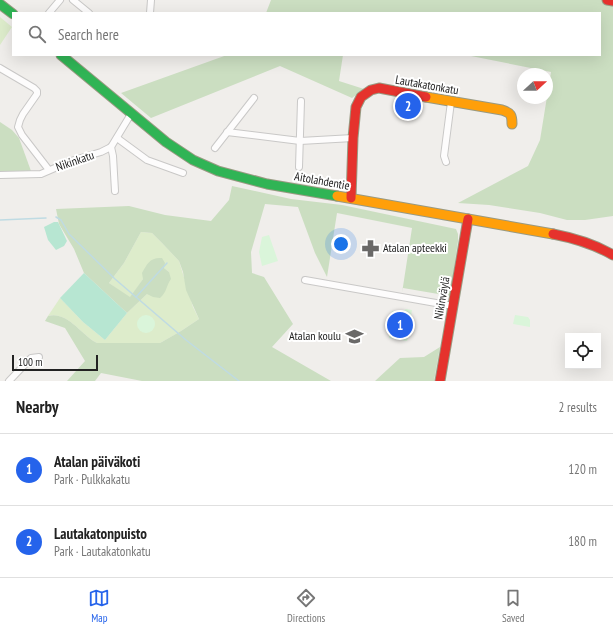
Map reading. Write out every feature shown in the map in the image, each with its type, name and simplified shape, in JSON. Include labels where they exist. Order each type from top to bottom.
[{"type":"main road","points":[[607,0],[613,1]]},
{"type":"main road","points":[[0,4],[12,13]]},
{"type":"main road","name":"Aitolahdentie","points":[[62,56],[131,114],[182,154],[218,170],[267,184],[564,236],[597,246],[613,255]]},
{"type":"main road","name":"Lautakatonkatu","points":[[351,198],[353,138],[357,102],[374,88],[507,111],[512,116],[512,124]]},
{"type":"main road","name":"Nikinväylä","points":[[440,381],[468,219]]},
{"type":"street","points":[[50,12],[60,0]]},
{"type":"street","points":[[73,0],[89,12]]},
{"type":"street","points":[[150,12],[151,0]]},
{"type":"street","points":[[0,68],[37,91],[36,96],[20,120],[18,127],[22,135],[49,170]]},
{"type":"street","points":[[215,148],[254,98]]},
{"type":"street","points":[[299,167],[301,101]]},
{"type":"street","points":[[446,162],[444,156],[451,102]]},
{"type":"street","points":[[115,191],[111,147],[131,114]]},
{"type":"street","points":[[227,132],[300,141],[353,138]]},
{"type":"street","points":[[117,138],[147,160],[183,173]]},
{"type":"street","name":"Nikinkatu","points":[[0,175],[41,174],[72,160],[101,152],[111,147]]},
{"type":"street","points":[[305,280],[453,306]]},
{"type":"street","points":[[9,381],[31,358],[40,357]]},
{"type":"green space","points":[[271,0],[613,0],[613,216],[585,220],[567,220],[540,213],[489,205],[458,203],[528,166],[540,140],[546,104],[553,104],[553,68],[531,68],[471,56],[601,56],[601,12],[266,12]]},
{"type":"green space","points":[[0,17],[12,27],[0,45]]},
{"type":"green space","points":[[224,56],[343,56],[339,81],[364,89],[352,98],[280,66],[151,118],[121,93]]},
{"type":"green space","points":[[0,122],[12,130],[19,138],[31,171],[0,172]]},
{"type":"green space","points":[[232,186],[291,199],[342,205],[456,229],[458,241],[450,296],[403,288],[402,293],[412,228],[337,213],[327,277],[315,253],[298,207],[265,204],[251,252],[252,273],[264,277],[293,324],[272,347],[331,381],[142,381],[101,373],[95,381],[67,381],[85,361],[65,328],[45,321],[48,316],[55,315],[68,320],[97,343],[160,343],[199,319],[186,290],[183,272],[179,261],[152,233],[141,232],[124,263],[109,283],[130,297],[143,279],[142,273],[147,264],[158,258],[162,258],[165,263],[164,268],[169,272],[171,279],[160,298],[147,294],[127,313],[84,273],[74,249],[59,224],[56,209],[129,206],[165,215],[211,221],[229,200]]},
{"type":"green space","points":[[54,222],[58,222],[67,241],[64,246],[56,250],[48,240],[44,227]]},
{"type":"green space","points":[[141,232],[152,233],[179,261],[193,307],[199,319],[160,343],[97,343],[68,320],[55,315],[48,316],[60,298],[83,322],[105,340],[127,313],[147,294],[166,285],[169,272],[164,268],[143,279],[130,298],[109,283],[124,263]]},
{"type":"green space","points":[[269,235],[278,261],[262,266],[259,252],[262,237]]},
{"type":"green space","points":[[84,273],[127,313],[105,340],[83,322],[60,298]]},
{"type":"green space","points":[[406,309],[412,310],[407,341],[389,338],[392,311],[401,312]]},
{"type":"green space","points":[[146,315],[152,318],[155,324],[152,330],[146,333],[140,330],[137,324],[140,318]]},
{"type":"green space","points":[[515,315],[528,317],[530,320],[530,327],[513,324]]},
{"type":"green space","points":[[440,347],[434,381],[375,381],[400,358],[424,357]]},
{"type":"waterway","points":[[56,217],[61,220],[69,234],[115,279],[186,340],[239,381]]},
{"type":"waterway","points":[[0,220],[46,218]]},
{"type":"waterway","points":[[136,297],[167,263]]},
{"type":"traffic: fast","points":[[0,4],[12,13]]},
{"type":"traffic: fast","points":[[62,56],[166,142],[193,160],[218,171],[267,184],[337,196]]},
{"type":"traffic: slow","points":[[426,97],[502,110],[510,115],[512,118],[512,124]]},
{"type":"traffic: slow","points":[[337,196],[553,234]]},
{"type":"traffic: jam","points":[[607,0],[613,1]]},
{"type":"traffic: jam","points":[[351,198],[353,138],[356,107],[361,97],[371,90],[379,88],[426,97]]},
{"type":"traffic: jam","points":[[440,381],[468,219]]},
{"type":"traffic: jam","points":[[553,234],[584,242],[613,255]]},
{"type":"place","name":"Lautakatonpuisto","points":[[408,106]]},
{"type":"place","name":"Atalan apteekki","points":[[370,248]]},
{"type":"place","name":"Atalan päiväkoti","points":[[400,325]]},
{"type":"place","name":"Atalan koulu","points":[[354,336]]}]
